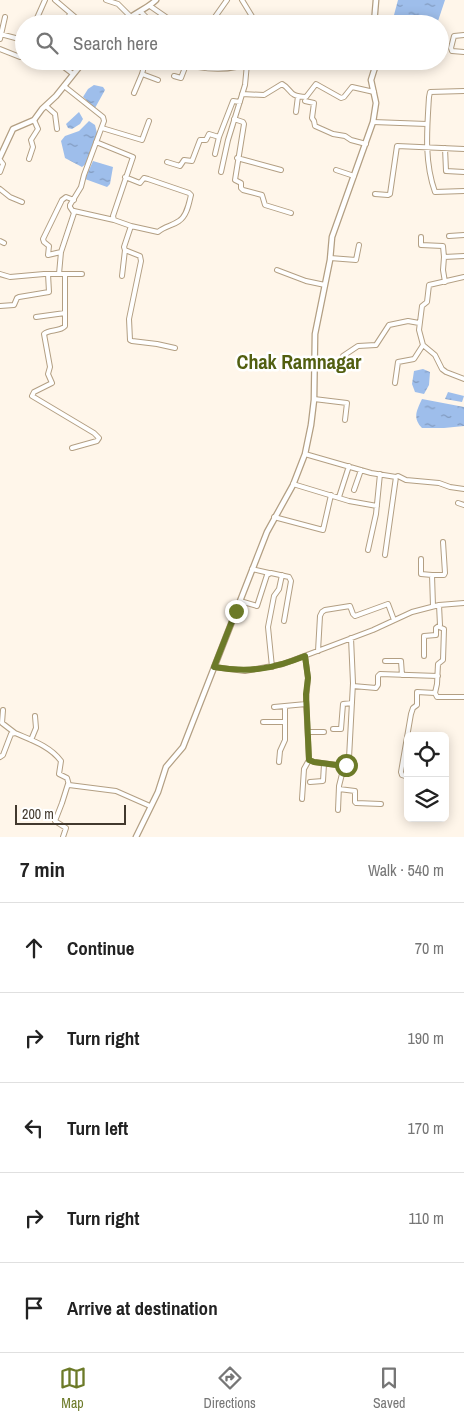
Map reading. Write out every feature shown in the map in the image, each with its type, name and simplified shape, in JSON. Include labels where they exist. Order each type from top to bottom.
[{"type":"street","points":[[38,15],[45,0]]},
{"type":"street","points":[[55,0],[70,14]]},
{"type":"street","points":[[106,0],[118,4],[129,15]]},
{"type":"street","points":[[133,15],[141,12],[156,0]]},
{"type":"street","points":[[216,15],[227,0]]},
{"type":"street","points":[[242,0],[251,15]]},
{"type":"street","points":[[375,15],[376,0]]},
{"type":"street","points":[[150,6],[163,15]]},
{"type":"street","points":[[141,12],[144,15]]},
{"type":"street","points":[[5,17],[1,36],[15,39]]},
{"type":"street","points":[[464,35],[454,36],[451,48],[452,50],[464,52]]},
{"type":"street","points":[[0,49],[15,55]]},
{"type":"street","points":[[68,70],[73,74]]},
{"type":"street","points":[[0,172],[3,164],[0,158],[13,129],[34,120],[76,70]]},
{"type":"street","points":[[134,93],[143,70]]},
{"type":"street","points":[[174,76],[181,78],[184,70]]},
{"type":"street","points":[[221,172],[246,80],[247,70]]},
{"type":"street","points":[[136,837],[166,767],[183,747],[252,569],[274,517],[293,484],[305,454],[314,399],[315,334],[333,233],[373,122],[376,110],[371,80],[374,70]]},
{"type":"street","points":[[142,74],[158,80]]},
{"type":"street","points":[[242,94],[264,95],[282,84],[290,92],[314,104],[312,118],[315,126],[333,134],[345,136],[350,140],[366,144]]},
{"type":"street","points":[[297,102],[303,103],[316,84],[342,98],[352,87],[374,92]]},
{"type":"street","points":[[64,86],[102,117],[104,121],[81,187],[70,207],[74,211],[158,232],[164,227],[178,222],[186,213],[191,195],[189,193],[148,179],[144,178],[140,183],[125,177]]},
{"type":"street","points":[[464,91],[430,92],[426,146],[429,173],[435,192],[464,191]]},
{"type":"street","points":[[296,112],[298,96]]},
{"type":"street","points":[[215,154],[219,136],[233,101],[240,102]]},
{"type":"street","points":[[46,106],[55,114],[57,129]]},
{"type":"street","points":[[234,119],[244,124],[234,180],[241,183],[242,190],[262,195],[266,206],[291,213]]},
{"type":"street","points":[[30,159],[33,147],[30,142],[38,129],[34,120]]},
{"type":"street","points":[[102,128],[142,140],[149,121]]},
{"type":"street","points":[[373,122],[427,124]]},
{"type":"street","points":[[167,162],[180,166],[184,160],[192,161],[200,140],[206,140],[209,134],[219,136]]},
{"type":"street","points":[[1,142],[6,145]]},
{"type":"street","points":[[96,142],[133,157],[114,211],[114,220]]},
{"type":"street","points":[[375,194],[390,195],[397,146],[464,149]]},
{"type":"street","points":[[444,148],[446,171],[464,172]]},
{"type":"street","points":[[237,158],[281,170]]},
{"type":"street","points":[[336,170],[354,176]]},
{"type":"street","points":[[0,189],[10,197],[22,202]]},
{"type":"street","points":[[61,252],[48,255],[49,246],[43,239],[62,200],[66,197],[74,200]]},
{"type":"street","points":[[59,274],[61,252],[74,211]]},
{"type":"street","points":[[122,276],[124,247],[131,226]]},
{"type":"street","points":[[449,236],[464,235]]},
{"type":"street","points":[[421,237],[421,245],[443,246],[445,282]]},
{"type":"street","points":[[330,258],[356,260],[359,245]]},
{"type":"street","points":[[125,250],[140,256],[141,259],[129,319],[130,341],[175,348]]},
{"type":"street","points":[[444,257],[464,256]]},
{"type":"street","points":[[277,270],[306,281],[325,284]]},
{"type":"street","points":[[0,274],[12,277],[82,274]]},
{"type":"street","points":[[0,306],[14,305],[18,297],[49,292],[48,274]]},
{"type":"street","points":[[65,274],[64,328],[44,334],[50,367],[48,374],[52,383],[34,392],[32,396],[94,433],[99,438],[97,442],[72,448]]},
{"type":"street","points":[[464,277],[428,286],[427,302],[422,305],[419,323],[419,333],[424,345],[435,355],[442,369],[464,379]]},
{"type":"street","points":[[36,317],[65,313]]},
{"type":"street","points":[[315,362],[336,368],[339,366],[343,356],[358,346],[376,345],[389,325],[408,321],[419,323]]},
{"type":"street","points":[[395,382],[398,362],[414,358],[424,345]]},
{"type":"street","points":[[314,399],[347,404],[345,420]]},
{"type":"street","points":[[305,454],[361,470],[398,476],[406,480],[443,483],[450,487],[464,489]]},
{"type":"street","points":[[339,497],[349,466]]},
{"type":"street","points":[[354,490],[361,470]]},
{"type":"street","points":[[368,550],[377,506],[380,474]]},
{"type":"street","points":[[385,555],[396,477]]},
{"type":"street","points":[[293,484],[377,506]]},
{"type":"street","points":[[274,517],[323,530],[331,495]]},
{"type":"street","points":[[458,503],[464,505]]},
{"type":"street","points":[[421,559],[421,574],[445,574],[444,542]]},
{"type":"street","points":[[252,569],[289,577],[291,581],[284,621]]},
{"type":"street","points":[[240,601],[258,605],[266,576],[269,573]]},
{"type":"street","points":[[272,667],[268,627],[274,594],[279,589],[282,575]]},
{"type":"street","points":[[432,575],[434,606]]},
{"type":"street","points":[[318,651],[320,616],[325,610],[350,606],[355,616],[388,604],[394,620]]},
{"type":"street","points":[[214,667],[245,671],[272,667],[434,606],[464,604]]},
{"type":"street","points":[[424,656],[424,636],[436,635],[436,628],[439,627],[439,605]]},
{"type":"street","points":[[435,693],[438,664],[444,660],[444,628],[439,627]]},
{"type":"street","points":[[338,810],[339,789],[344,766],[349,758],[353,686],[351,638]]},
{"type":"street","points":[[302,799],[304,769],[309,760],[306,704],[308,678],[305,656]]},
{"type":"street","points":[[385,661],[400,661],[402,675]]},
{"type":"street","points":[[353,686],[374,689],[378,687],[379,675],[438,676]]},
{"type":"street","points":[[408,732],[413,708],[417,705],[417,692],[435,693],[437,697],[464,697]]},
{"type":"street","points":[[333,729],[341,729],[343,704],[352,703]]},
{"type":"street","points":[[274,707],[306,704]]},
{"type":"street","points":[[279,762],[280,751],[285,740],[285,706]]},
{"type":"street","points":[[3,710],[2,723],[15,733],[48,749],[61,763],[60,774],[67,778],[68,784],[55,821],[66,828],[63,837]]},
{"type":"street","points":[[31,740],[36,728],[35,716]]},
{"type":"street","points":[[263,722],[285,722]]},
{"type":"street","points":[[309,732],[324,732]]},
{"type":"street","points":[[0,757],[11,734],[15,733]]},
{"type":"street","points":[[404,755],[401,772],[404,776]]},
{"type":"street","points":[[309,760],[344,766]]},
{"type":"street","points":[[310,782],[323,781],[324,764]]},
{"type":"street","points":[[68,784],[74,787],[116,791],[150,806]]},
{"type":"street","points":[[339,789],[354,790],[356,803],[381,804]]},
{"type":"water","points":[[398,0],[445,0],[440,15],[394,15]]},
{"type":"water","points":[[94,85],[103,87],[105,90],[95,108],[83,97],[88,89]]},
{"type":"water","points":[[79,112],[83,119],[80,124],[72,129],[68,128],[66,124]]},
{"type":"water","points":[[89,121],[95,125],[98,137],[87,163],[82,167],[65,158],[61,141],[65,136],[79,131]]},
{"type":"water","points":[[93,161],[113,167],[110,184],[107,187],[85,179]]},
{"type":"water","points":[[423,369],[430,372],[429,385],[424,394],[415,392],[412,384],[414,371]]},
{"type":"water","points":[[448,392],[464,396],[462,402],[445,399]]},
{"type":"water","points":[[422,399],[464,407],[464,426],[422,428],[416,417]]},
{"type":"district","name":"Chak Ramnagar","points":[[299,362]]},
{"type":"route","points":[[236,611],[214,667],[245,671],[284,664],[305,656],[308,678],[306,704],[309,760],[311,762],[346,765]]}]
